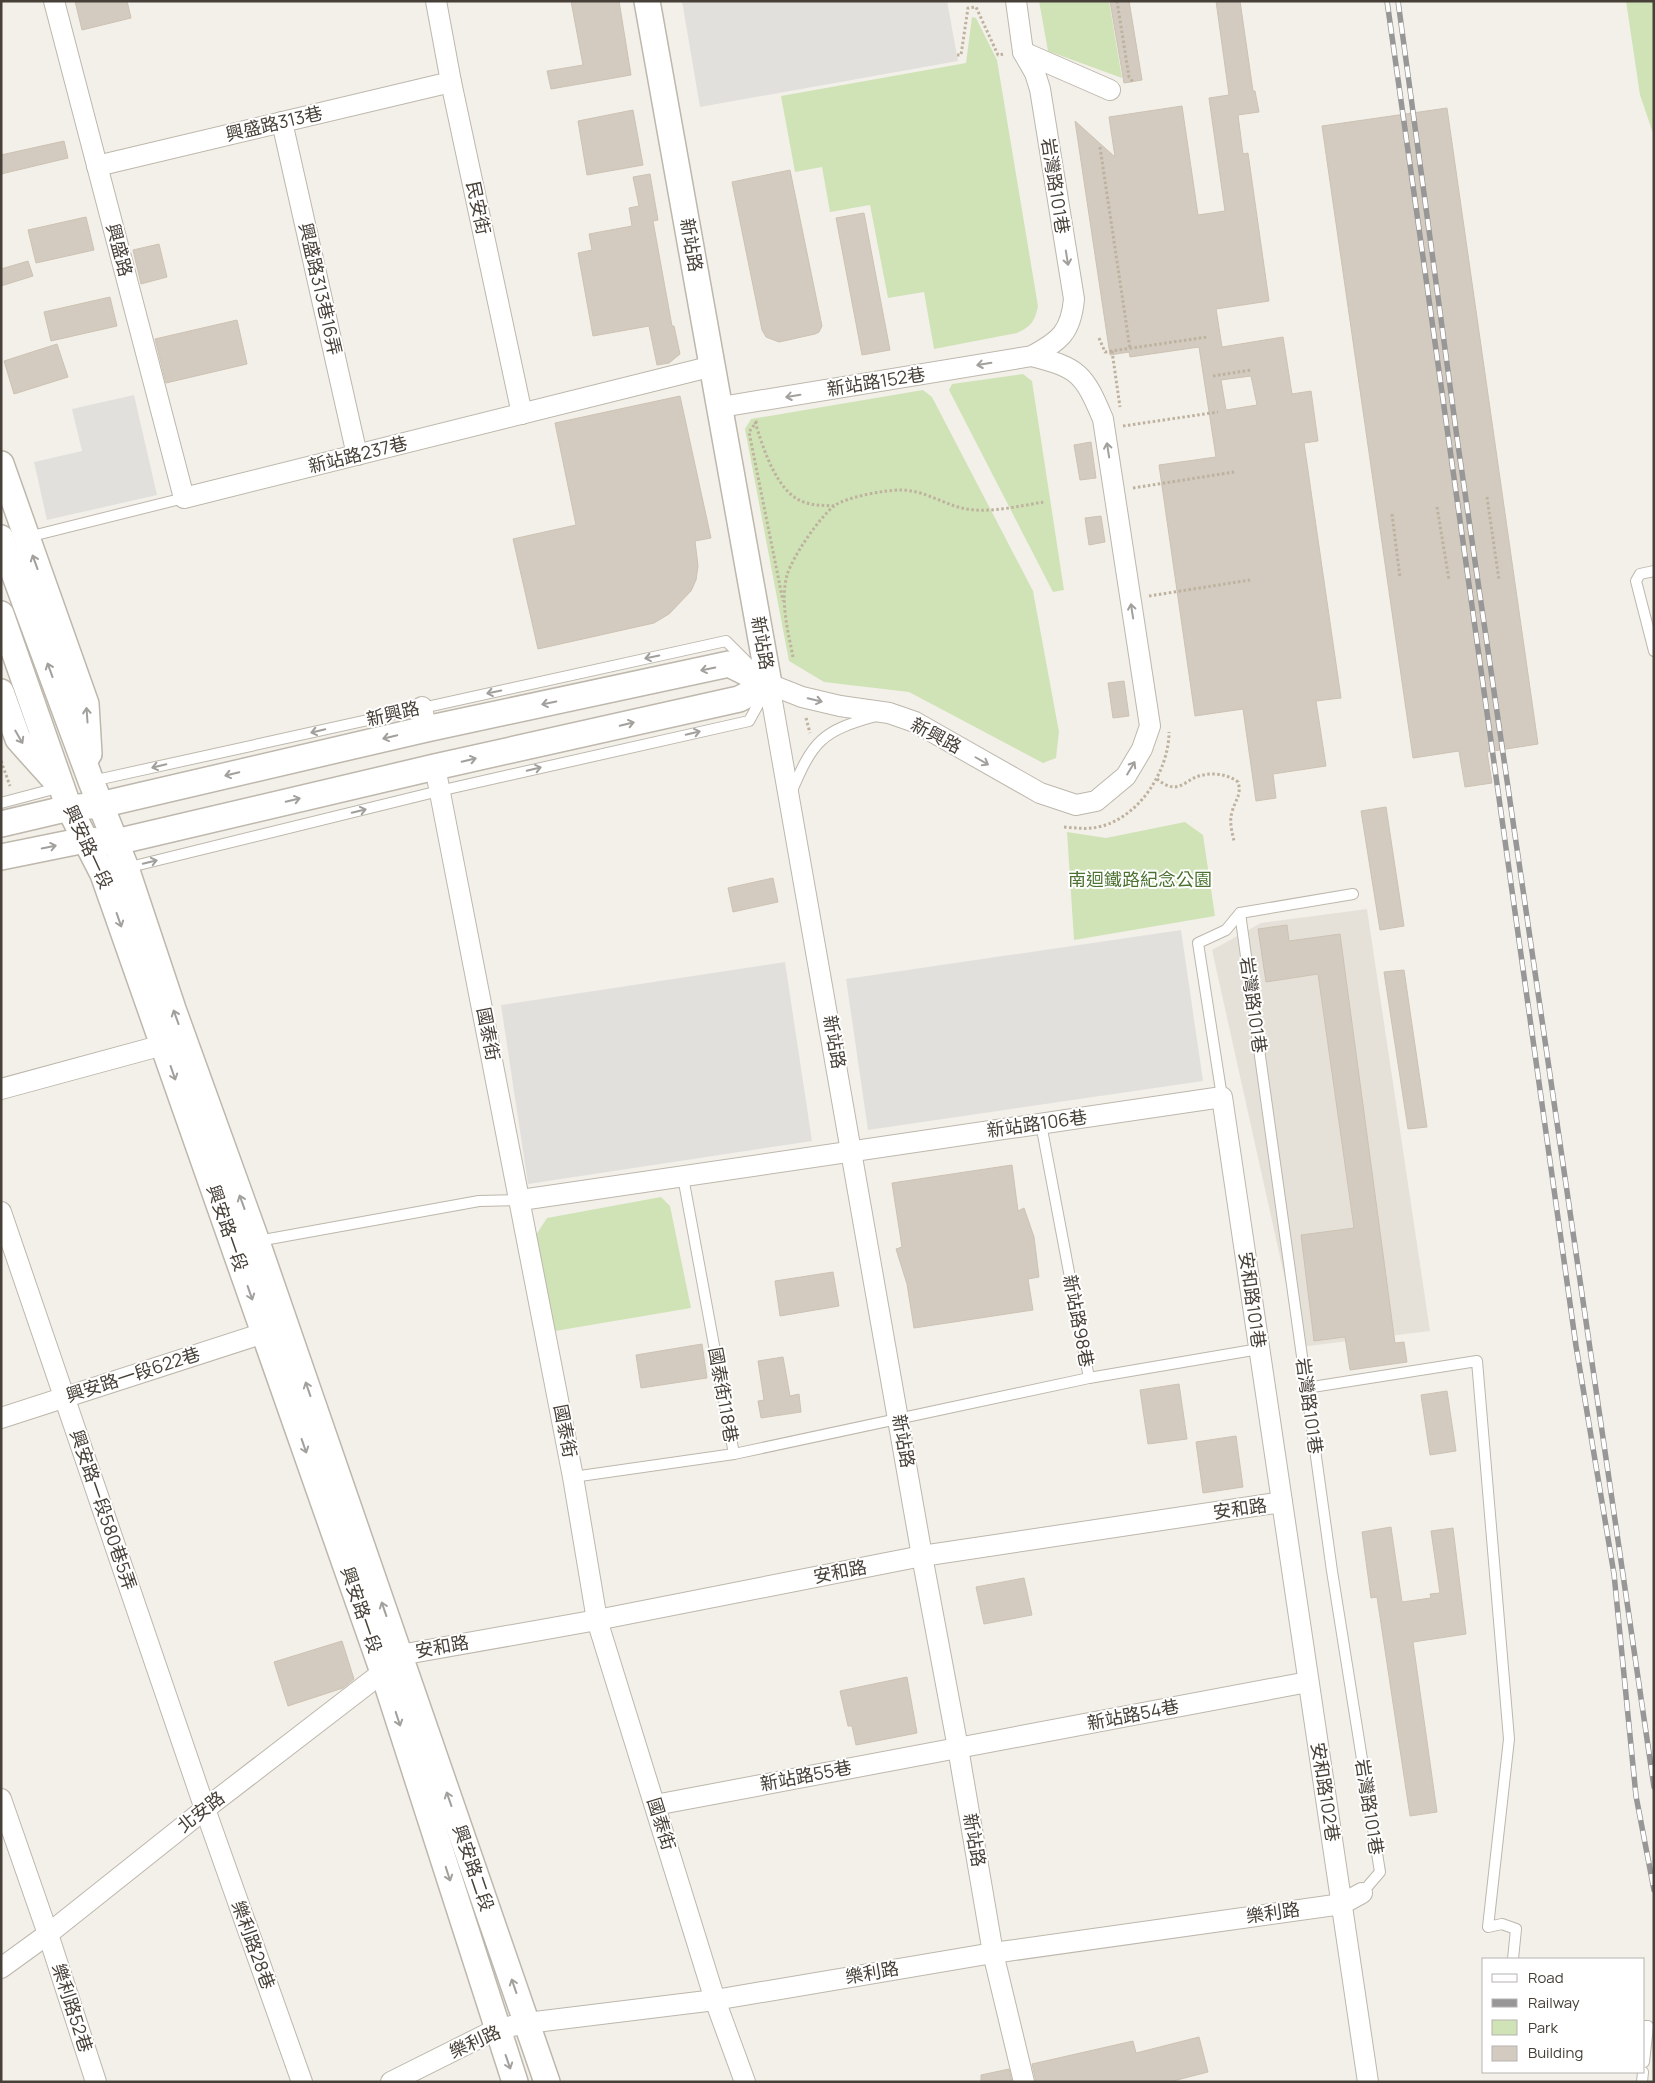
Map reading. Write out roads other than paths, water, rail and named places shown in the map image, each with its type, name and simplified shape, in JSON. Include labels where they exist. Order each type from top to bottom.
[{"type":"street","name":"興盛路","points":[[54,1],[184,498]]},
{"type":"street","name":"民安街","points":[[436,1],[451,82],[522,414]]},
{"type":"street","name":"新站路","points":[[647,1],[790,794],[922,1556],[958,1748],[992,1952],[1024,2082]]},
{"type":"street","name":"岩灣路101巷","points":[[1016,1],[1014,53],[1035,73],[1040,89],[1074,299],[1072,318],[1067,329],[1051,346],[1032,356]]},
{"type":"street","points":[[1014,53],[1110,90]]},
{"type":"street","name":"興盛路313巷","points":[[97,166],[451,82]]},
{"type":"street","name":"興盛路313巷16弄","points":[[282,122],[357,455]]},
{"type":"street","name":"新站路152巷","points":[[721,407],[1032,356]]},
{"type":"street","name":"新興路","points":[[66,798],[100,805],[424,718],[729,664],[769,684],[802,697],[840,706],[889,713],[915,722],[1040,793],[1076,805],[1096,801],[1126,776],[1142,749],[1150,726],[1103,419],[1090,388],[1076,372],[1055,362],[1032,356]]},
{"type":"street","name":"新站路237巷","points":[[184,498],[713,366]]},
{"type":"street","name":"興安路一段","points":[[1,464],[12,540],[91,781],[116,842],[114,871],[164,1045],[264,1333],[392,1664]]},
{"type":"street","name":"興安路一段","points":[[1,614],[66,798],[85,840],[114,871],[173,1009],[256,1242],[392,1664]]},
{"type":"street","points":[[1,857],[85,840],[116,842],[437,779],[740,699],[769,684]]},
{"type":"street","name":"興安路一段","points":[[1,692],[18,738],[66,798]]},
{"type":"street","name":"國泰街","points":[[437,779],[521,1200],[573,1477],[597,1620],[715,2000],[745,2082]]},
{"type":"street","name":"新興路","points":[[1,824],[66,798],[91,781]]},
{"type":"street","points":[[1,1089],[164,1045]]},
{"type":"street","name":"新站路106巷","points":[[521,1200],[1222,1097]]},
{"type":"street","name":"安和路101巷","points":[[1222,1097],[1282,1502]]},
{"type":"street","name":"興安路一段580巷5弄","points":[[1,1212],[205,1809]]},
{"type":"street","name":"興安路一段622巷","points":[[1,1418],[264,1333]]},
{"type":"street","name":"安和路","points":[[392,1664],[597,1620],[922,1556],[1282,1502]]},
{"type":"street","name":"安和路102巷","points":[[1282,1502],[1368,2082]]},
{"type":"street","name":"北安路","points":[[1,1968],[48,1934],[392,1664]]},
{"type":"street","name":"興安路二段","points":[[392,1664],[527,2023],[546,2082]]},
{"type":"street","name":"興安路二段","points":[[392,1664],[497,2029],[515,2082]]},
{"type":"street","name":"新站路54巷","points":[[958,1748],[1308,1682]]},
{"type":"street","name":"新站路55巷","points":[[655,1805],[958,1748]]},
{"type":"street","name":"樂利路52巷","points":[[1,1800],[48,1934],[96,2082]]},
{"type":"street","name":"樂利路28巷","points":[[205,1809],[302,2082]]},
{"type":"street","name":"樂利路","points":[[391,2082],[497,2029],[527,2023],[715,2000],[992,1952],[1342,1904],[1362,1893]]},
{"type":"lane","name":"新站路237巷","points":[[12,540],[184,498]]},
{"type":"lane","points":[[1654,571],[1640,574],[1636,581],[1654,651]]},
{"type":"lane","points":[[790,794],[802,767],[823,737],[847,724],[889,713]]},
{"type":"lane","name":"新興路","points":[[91,781],[424,718]]},
{"type":"lane","points":[[114,871],[437,779]]},
{"type":"lane","name":"新興路","points":[[1,802],[15,799],[66,798]]},
{"type":"lane","points":[[1222,1097],[1198,944],[1226,930],[1240,913],[1353,894]]},
{"type":"lane","name":"岩灣路101巷","points":[[1240,913],[1332,1571],[1380,1872],[1362,1893]]},
{"type":"lane","name":"新站路98巷","points":[[1041,1124],[1089,1378],[1259,1348]]},
{"type":"lane","name":"國泰街118巷","points":[[573,1477],[734,1454],[683,1176]]},
{"type":"lane","points":[[256,1242],[478,1201],[521,1200]]},
{"type":"lane","points":[[1306,1388],[1477,1361],[1509,1739],[1488,1927],[1502,1924],[1516,1929],[1513,1958]]},
{"type":"lane","points":[[734,1454],[1089,1378]]},
{"type":"lane","points":[[1645,2026],[1648,2026],[1645,2053]]},
{"type":"railway","points":[[1387,1],[1576,1346],[1614,1574],[1636,1796],[1654,1890]]},
{"type":"railway","points":[[1398,1],[1458,445],[1654,1787]]},
{"type":"park label","name":"南迴鐵路紀念公園","points":[[1140,880]]}]
